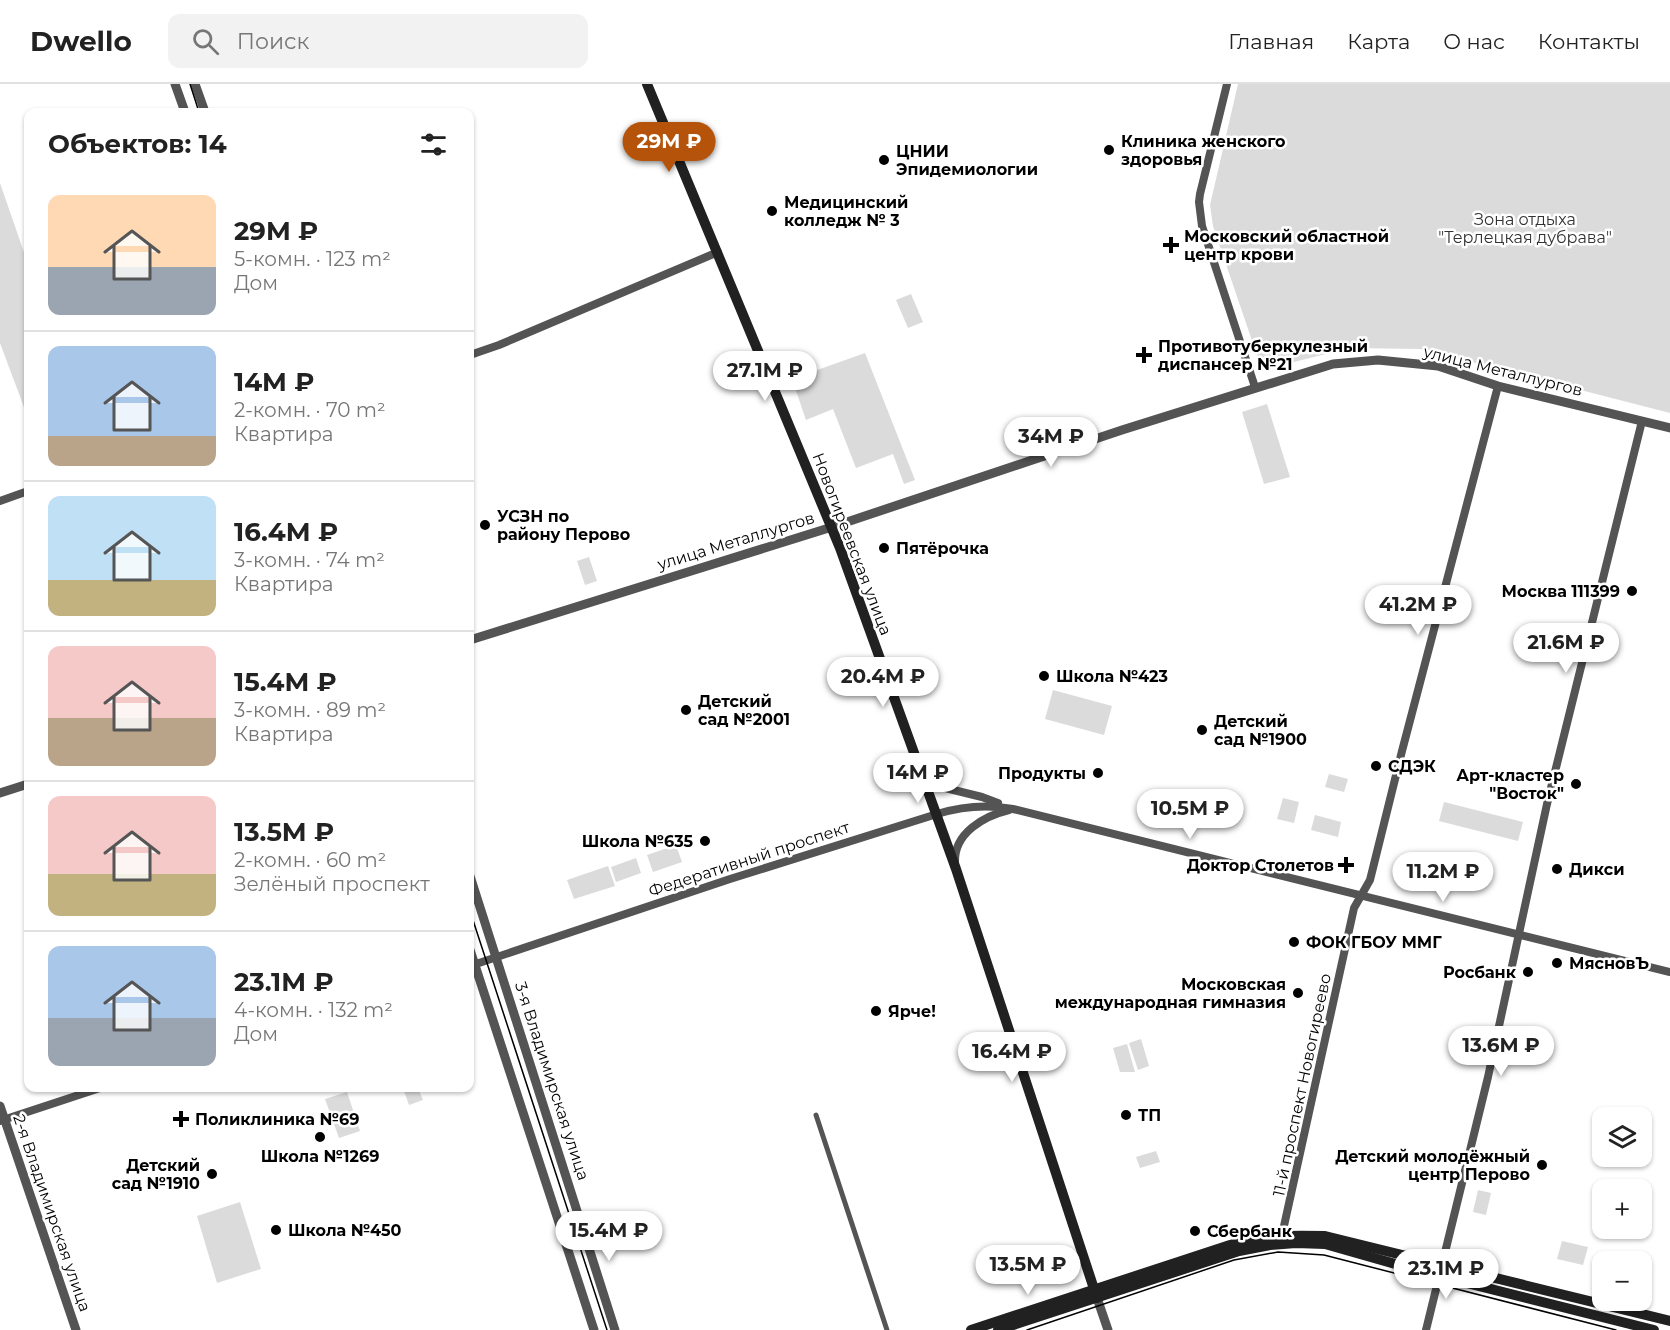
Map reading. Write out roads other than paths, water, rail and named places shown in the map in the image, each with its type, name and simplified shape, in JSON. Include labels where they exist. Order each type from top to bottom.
[{"type":"main road","name":"Новогиреевская улица","points":[[647,84],[832,527],[956,869],[1095,1293]]},
{"type":"main road","points":[[998,1330],[1230,1245],[1282,1235],[1325,1236],[1670,1321]]},
{"type":"main road","points":[[971,1330],[1239,1251],[1296,1242],[1325,1244],[1439,1276],[1654,1330]]},
{"type":"street","points":[[175,84],[184,108]]},
{"type":"street","points":[[195,84],[204,108]]},
{"type":"street","points":[[1227,84],[1199,202],[1202,226],[1255,387]]},
{"type":"street","points":[[474,354],[718,252]]},
{"type":"street","name":"улица Металлургов","points":[[474,638],[832,527],[932,492],[1255,387],[1333,364],[1369,360],[1438,366],[1498,386],[1670,428]]},
{"type":"street","name":"11-й проспект Новогиреево","points":[[1282,1235],[1354,908],[1370,880],[1498,386]]},
{"type":"street","points":[[1426,1330],[1488,1077],[1547,804],[1642,421]]},
{"type":"street","points":[[0,501],[24,492]]},
{"type":"street","points":[[925,783],[982,797],[1013,809]]},
{"type":"street","points":[[0,793],[24,785]]},
{"type":"street","name":"Федеративный проспект","points":[[474,964],[730,879],[962,806],[992,805],[1670,972]]},
{"type":"street","points":[[956,869],[957,844],[967,833],[996,813],[1013,809]]},
{"type":"street","name":"3-я Владимирская улица","points":[[474,888],[615,1330]]},
{"type":"street","points":[[474,971],[594,1330]]},
{"type":"street","points":[[2,1120],[88,1092]]},
{"type":"street","name":"2-я Владимирская улица","points":[[0,1106],[2,1120],[76,1330]]},
{"type":"street","points":[[816,1115],[887,1330]]},
{"type":"street","name":"Новогиреевская улица","points":[[1095,1293],[1108,1330]]},
{"type":"tram line","points":[[190,84],[198,108]]},
{"type":"tram line","points":[[474,923],[607,1330]]},
{"type":"tram line","points":[[1027,1330],[1234,1260],[1278,1252],[1324,1255],[1616,1330]]},
{"type":"place","name":"Клиника женского здоровья","points":[[1109,150]]},
{"type":"place","name":"ЦНИИ Эпидемиологии","points":[[884,160]]},
{"type":"place","name":"Медицинский колледж № 3","points":[[772,211]]},
{"type":"place","name":"Московский областной центр крови","points":[[1171,245]]},
{"type":"place","name":"Противотуберкулезный диспансер №21","points":[[1144,355]]},
{"type":"place","name":"УСЗН по району Перово","points":[[485,525]]},
{"type":"place","name":"Пятёрочка","points":[[884,548]]},
{"type":"place","name":"Москва 111399","points":[[1632,591]]},
{"type":"place","name":"Школа №423","points":[[1044,676]]},
{"type":"place","name":"Детский сад №2001","points":[[686,710]]},
{"type":"place","name":"Детский сад №1900","points":[[1202,730]]},
{"type":"place","name":"СДЭК","points":[[1376,766]]},
{"type":"place","name":"Продукты","points":[[1098,773]]},
{"type":"place","name":"Арт-кластер \"Восток\"","points":[[1576,784]]},
{"type":"place","name":"Школа №635","points":[[705,841]]},
{"type":"place","name":"Доктор Столетов","points":[[1346,865]]},
{"type":"place","name":"Дикси","points":[[1557,869]]},
{"type":"place","name":"ФОК ГБОУ ММГ","points":[[1294,942]]},
{"type":"place","name":"МясновЪ","points":[[1557,963]]},
{"type":"place","name":"Росбанк","points":[[1528,972]]},
{"type":"place","name":"Московская международная гимназия","points":[[1298,993]]},
{"type":"place","name":"Ярче!","points":[[876,1011]]},
{"type":"place","name":"ТП","points":[[1126,1115]]},
{"type":"place","name":"Поликлиника №69","points":[[181,1119]]},
{"type":"place","name":"Школа №1269","points":[[320,1137]]},
{"type":"place","name":"Детский молодёжный центр Перово","points":[[1542,1165]]},
{"type":"place","name":"Детский сад №1910","points":[[212,1174]]},
{"type":"place","name":"Школа №450","points":[[276,1230]]},
{"type":"place","name":"Сбербанк","points":[[1195,1231]]},
{"type":"park label","name":"Зона отдыха \"Терлецкая дубрава\"","points":[[1525,228]]}]
